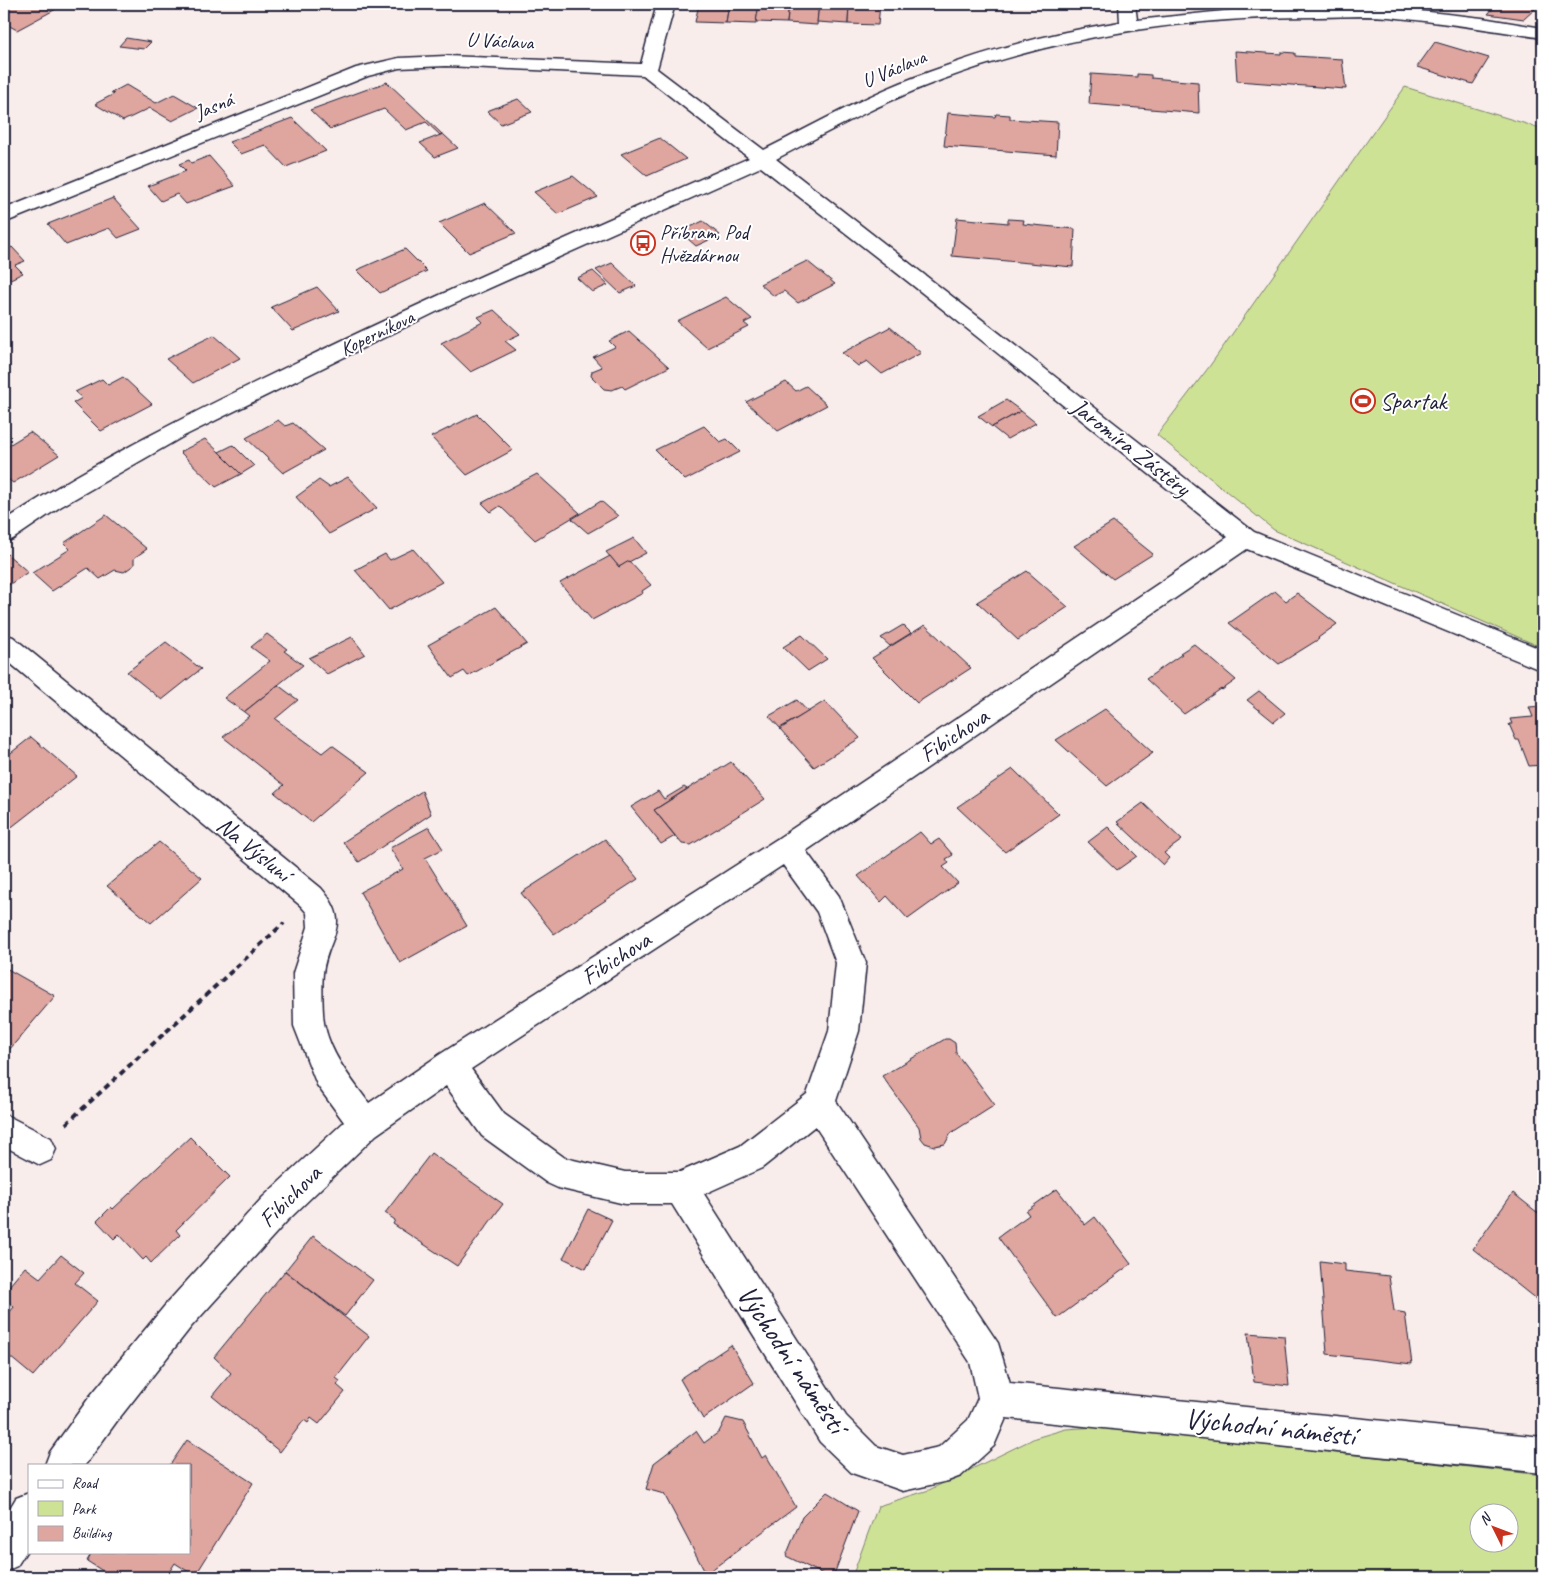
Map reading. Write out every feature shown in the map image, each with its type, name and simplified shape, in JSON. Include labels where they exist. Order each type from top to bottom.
[{"type":"street","points":[[666,4],[648,70],[762,159]]},
{"type":"street","points":[[1127,4],[1129,26]]},
{"type":"street","name":"U Václava","points":[[762,159],[865,106],[934,76],[1001,54],[1071,35],[1129,26],[1262,12],[1385,8],[1543,32]]},
{"type":"street","name":"U Václava","points":[[446,61],[648,70]]},
{"type":"street","name":"Jasná","points":[[4,216],[362,72],[399,63],[446,61]]},
{"type":"street","name":"Koperníkova","points":[[4,532],[52,501],[176,430],[429,307],[762,159]]},
{"type":"street","name":"Jaromíra Zástěry","points":[[762,159],[1245,538],[1543,661]]},
{"type":"street","name":"Fibichova","points":[[64,1464],[104,1408],[179,1315],[275,1209],[365,1124],[450,1065],[787,848],[1245,538]]},
{"type":"street","name":"Na Výsluní","points":[[4,644],[312,897],[321,909],[324,927],[308,973],[309,1026],[328,1074],[365,1124]]},
{"type":"street","points":[[450,1065],[493,1125],[558,1172],[625,1188],[681,1188],[751,1157],[819,1104],[844,1031],[851,963],[830,905],[787,848]]},
{"type":"street","points":[[819,1104],[986,1354],[996,1399]]},
{"type":"street","points":[[4,1129],[40,1149]]},
{"type":"street","name":"Východní náměstí","points":[[681,1188],[833,1429],[865,1460],[903,1474],[948,1463],[981,1433],[996,1399],[1543,1455]]},
{"type":"street","points":[[4,1553],[28,1513]]},
{"type":"path","points":[[40,1149],[312,897]]},
{"type":"green space","name":"Spartak","points":[[1405,87],[1543,129],[1543,648],[1274,530],[1157,435],[1209,367]]},
{"type":"green space","points":[[1096,1427],[1543,1475],[1543,1577],[852,1577],[878,1506],[929,1490],[1035,1438],[1066,1429]]},
{"type":"building","points":[[4,4],[43,4],[56,9],[17,30],[4,23]]},
{"type":"building","points":[[699,4],[729,4],[726,23],[695,22]]},
{"type":"building","points":[[729,4],[759,4],[756,24],[726,23]]},
{"type":"building","points":[[759,4],[789,4],[787,23],[756,22]]},
{"type":"building","points":[[789,4],[819,4],[817,25],[787,23]]},
{"type":"building","points":[[819,4],[849,4],[848,24],[817,22]]},
{"type":"building","points":[[849,4],[880,4],[878,25],[848,24]]},
{"type":"building","points":[[1497,4],[1524,4],[1536,8],[1524,19],[1488,14]]},
{"type":"building","points":[[126,38],[151,42],[144,49],[119,46]]},
{"type":"building","points":[[1435,42],[1489,58],[1473,84],[1417,67]]},
{"type":"building","points":[[1235,51],[1295,53],[1295,56],[1342,59],[1346,89],[1237,81]]},
{"type":"building","points":[[1091,74],[1137,77],[1137,74],[1151,75],[1151,78],[1198,82],[1199,113],[1089,104]]},
{"type":"building","points":[[387,82],[442,134],[440,135],[426,122],[406,130],[384,109],[330,129],[310,110]]},
{"type":"building","points":[[126,85],[156,103],[174,94],[198,108],[172,121],[150,108],[123,121],[95,104]]},
{"type":"building","points":[[518,99],[532,112],[501,124],[487,111]]},
{"type":"building","points":[[948,113],[995,117],[996,114],[1010,115],[1010,119],[1058,122],[1056,155],[944,146]]},
{"type":"building","points":[[292,118],[326,151],[286,167],[265,145],[241,154],[229,142]]},
{"type":"building","points":[[443,134],[458,148],[435,157],[420,143]]},
{"type":"building","points":[[660,138],[686,159],[647,176],[621,154]]},
{"type":"building","points":[[209,156],[235,186],[186,204],[177,194],[161,201],[148,186],[186,171],[179,164],[189,160],[191,163]]},
{"type":"building","points":[[573,176],[598,197],[558,214],[534,192]]},
{"type":"building","points":[[113,198],[141,229],[118,238],[109,228],[66,245],[48,224]]},
{"type":"building","points":[[485,203],[516,233],[469,253],[439,223]]},
{"type":"building","points":[[957,218],[1008,223],[1008,219],[1024,220],[1023,224],[1075,229],[1073,267],[952,256]]},
{"type":"building","points":[[703,221],[720,235],[696,246],[680,232]]},
{"type":"building","points":[[12,247],[25,261],[15,265],[23,273],[4,282],[4,251]]},
{"type":"building","points":[[405,249],[427,271],[380,293],[357,270]]},
{"type":"building","points":[[807,261],[835,284],[798,303],[784,291],[774,296],[760,284]]},
{"type":"building","points":[[612,263],[636,286],[620,293],[596,270]]},
{"type":"building","points":[[593,271],[608,285],[592,292],[577,278]]},
{"type":"building","points":[[317,287],[339,311],[293,331],[271,307]]},
{"type":"building","points":[[726,297],[752,319],[744,323],[749,327],[707,348],[677,321]]},
{"type":"building","points":[[494,310],[520,334],[505,341],[516,350],[471,372],[441,343],[483,322],[478,317]]},
{"type":"building","points":[[890,327],[921,353],[882,374],[867,361],[858,366],[842,353]]},
{"type":"building","points":[[629,331],[669,367],[625,389],[622,386],[612,390],[604,389],[591,376],[592,371],[602,367],[593,357],[615,347],[609,341]]},
{"type":"building","points":[[214,335],[240,358],[193,383],[166,359]]},
{"type":"building","points":[[123,377],[152,404],[101,431],[73,403],[82,398],[75,392],[102,379],[108,385]]},
{"type":"building","points":[[786,382],[796,391],[806,386],[827,405],[778,431],[746,402]]},
{"type":"building","points":[[1006,400],[1021,411],[992,427],[978,416]]},
{"type":"building","points":[[1021,411],[1036,423],[1007,439],[992,427]]},
{"type":"building","points":[[477,414],[513,450],[467,475],[431,437]]},
{"type":"building","points":[[278,420],[285,426],[293,423],[324,450],[283,473],[246,438]]},
{"type":"building","points":[[704,426],[720,442],[727,439],[740,452],[685,480],[655,450]]},
{"type":"building","points":[[30,432],[59,455],[13,483],[4,476],[4,448]]},
{"type":"building","points":[[205,439],[241,474],[216,487],[180,452]]},
{"type":"building","points":[[233,445],[254,466],[241,474],[219,452]]},
{"type":"building","points":[[537,474],[580,513],[535,540],[500,506],[491,512],[482,503]]},
{"type":"building","points":[[348,477],[377,508],[329,534],[296,497],[319,480],[329,487]]},
{"type":"building","points":[[601,501],[618,516],[588,533],[572,519]]},
{"type":"building","points":[[106,515],[147,549],[134,558],[134,565],[124,572],[115,570],[100,579],[88,568],[52,591],[32,573],[70,549],[64,543]]},
{"type":"building","points":[[1113,522],[1153,554],[1113,579],[1074,546]]},
{"type":"building","points":[[634,538],[646,553],[619,567],[606,552]]},
{"type":"building","points":[[413,549],[442,582],[389,610],[355,570],[385,554],[390,560]]},
{"type":"building","points":[[7,554],[28,572],[4,588],[4,556]]},
{"type":"building","points":[[610,556],[619,567],[629,561],[651,585],[642,591],[643,593],[592,620],[560,583]]},
{"type":"building","points":[[1027,571],[1068,607],[1018,640],[977,602]]},
{"type":"building","points":[[1275,591],[1286,601],[1297,593],[1337,624],[1319,639],[1279,664],[1229,623]]},
{"type":"building","points":[[496,607],[527,644],[468,676],[464,671],[452,678],[428,645]]},
{"type":"building","points":[[903,625],[911,633],[890,646],[881,638]]},
{"type":"building","points":[[925,625],[971,668],[917,703],[872,658]]},
{"type":"building","points":[[267,634],[287,649],[284,651],[303,665],[244,712],[224,698],[270,661],[251,647]]},
{"type":"building","points":[[802,635],[827,659],[808,671],[783,647]]},
{"type":"building","points":[[352,637],[365,654],[327,674],[309,658]]},
{"type":"building","points":[[166,642],[201,669],[162,700],[127,672]]},
{"type":"building","points":[[1194,644],[1236,680],[1184,714],[1146,679]]},
{"type":"building","points":[[278,685],[298,700],[275,719],[322,753],[332,745],[369,772],[311,822],[275,793],[284,785],[223,737],[249,716],[244,712]]},
{"type":"building","points":[[1259,691],[1285,713],[1274,722],[1247,700]]},
{"type":"building","points":[[797,700],[808,712],[780,728],[769,716]]},
{"type":"building","points":[[825,701],[860,738],[814,767],[780,729]]},
{"type":"building","points":[[1543,706],[1543,765],[1529,766],[1519,740],[1516,740],[1509,724],[1512,724],[1510,719],[1533,717],[1529,707]]},
{"type":"building","points":[[1105,709],[1153,753],[1107,786],[1056,740]]},
{"type":"building","points":[[31,737],[77,776],[4,833],[4,753],[7,756]]},
{"type":"building","points":[[731,762],[765,799],[691,845],[682,844],[654,810]]},
{"type":"building","points":[[1013,769],[1059,814],[1005,852],[957,807]]},
{"type":"building","points":[[684,787],[687,789],[654,810],[675,836],[661,844],[631,807],[658,791],[664,799]]},
{"type":"building","points":[[422,791],[431,814],[359,862],[343,842]]},
{"type":"building","points":[[1143,803],[1182,840],[1164,853],[1169,858],[1163,865],[1117,822]]},
{"type":"building","points":[[429,827],[443,849],[425,858],[467,926],[400,963],[360,892],[403,869],[390,848]]},
{"type":"building","points":[[1108,827],[1137,856],[1117,870],[1088,842]]},
{"type":"building","points":[[920,832],[931,844],[939,839],[953,855],[946,859],[949,863],[943,867],[958,883],[908,919],[887,896],[881,902],[858,876]]},
{"type":"building","points":[[605,839],[638,879],[554,934],[521,893]]},
{"type":"building","points":[[159,842],[202,878],[151,923],[107,886]]},
{"type":"building","points":[[4,967],[55,996],[4,1056]]},
{"type":"building","points":[[945,1039],[955,1043],[956,1053],[995,1105],[951,1133],[945,1144],[934,1146],[925,1143],[921,1138],[919,1127],[882,1076]]},
{"type":"building","points":[[190,1137],[230,1177],[176,1230],[180,1235],[151,1263],[146,1257],[143,1260],[119,1234],[114,1239],[97,1221],[111,1207],[113,1209]]},
{"type":"building","points":[[431,1153],[503,1204],[457,1266],[393,1224],[395,1220],[385,1213]]},
{"type":"building","points":[[1057,1189],[1085,1225],[1095,1217],[1131,1264],[1057,1318],[998,1237],[1029,1215],[1026,1211]]},
{"type":"building","points":[[1513,1193],[1543,1217],[1542,1304],[1473,1249]]},
{"type":"building","points":[[588,1209],[612,1220],[586,1269],[563,1258]]},
{"type":"building","points":[[313,1236],[373,1280],[345,1316],[285,1271]]},
{"type":"building","points":[[61,1255],[84,1273],[75,1283],[98,1301],[33,1376],[4,1352],[4,1319],[14,1307],[4,1298],[4,1292],[25,1267],[40,1278]]},
{"type":"building","points":[[1320,1261],[1345,1264],[1345,1271],[1389,1276],[1394,1311],[1405,1313],[1412,1364],[1327,1354]]},
{"type":"building","points":[[285,1271],[369,1336],[336,1378],[340,1381],[337,1385],[345,1392],[319,1424],[311,1418],[308,1423],[304,1420],[280,1452],[212,1396],[231,1373],[214,1357]]},
{"type":"building","points":[[1248,1333],[1284,1336],[1289,1386],[1254,1382]]},
{"type":"building","points":[[731,1345],[754,1383],[703,1419],[680,1379]]},
{"type":"building","points":[[726,1418],[743,1422],[762,1458],[766,1455],[796,1507],[706,1574],[664,1494],[646,1489],[654,1463],[696,1431],[704,1443],[719,1432]]},
{"type":"building","points":[[187,1440],[253,1483],[195,1576],[175,1563],[166,1577],[112,1577],[87,1561],[91,1554],[190,1554],[190,1464],[171,1464]]},
{"type":"building","points":[[827,1492],[858,1511],[833,1577],[829,1577],[786,1556],[802,1517]]},
{"type":"place","name":"Příbram, Pod Hvězdárnou","points":[[643,243]]},
{"type":"place","name":"Spartak","points":[[1363,401]]}]
